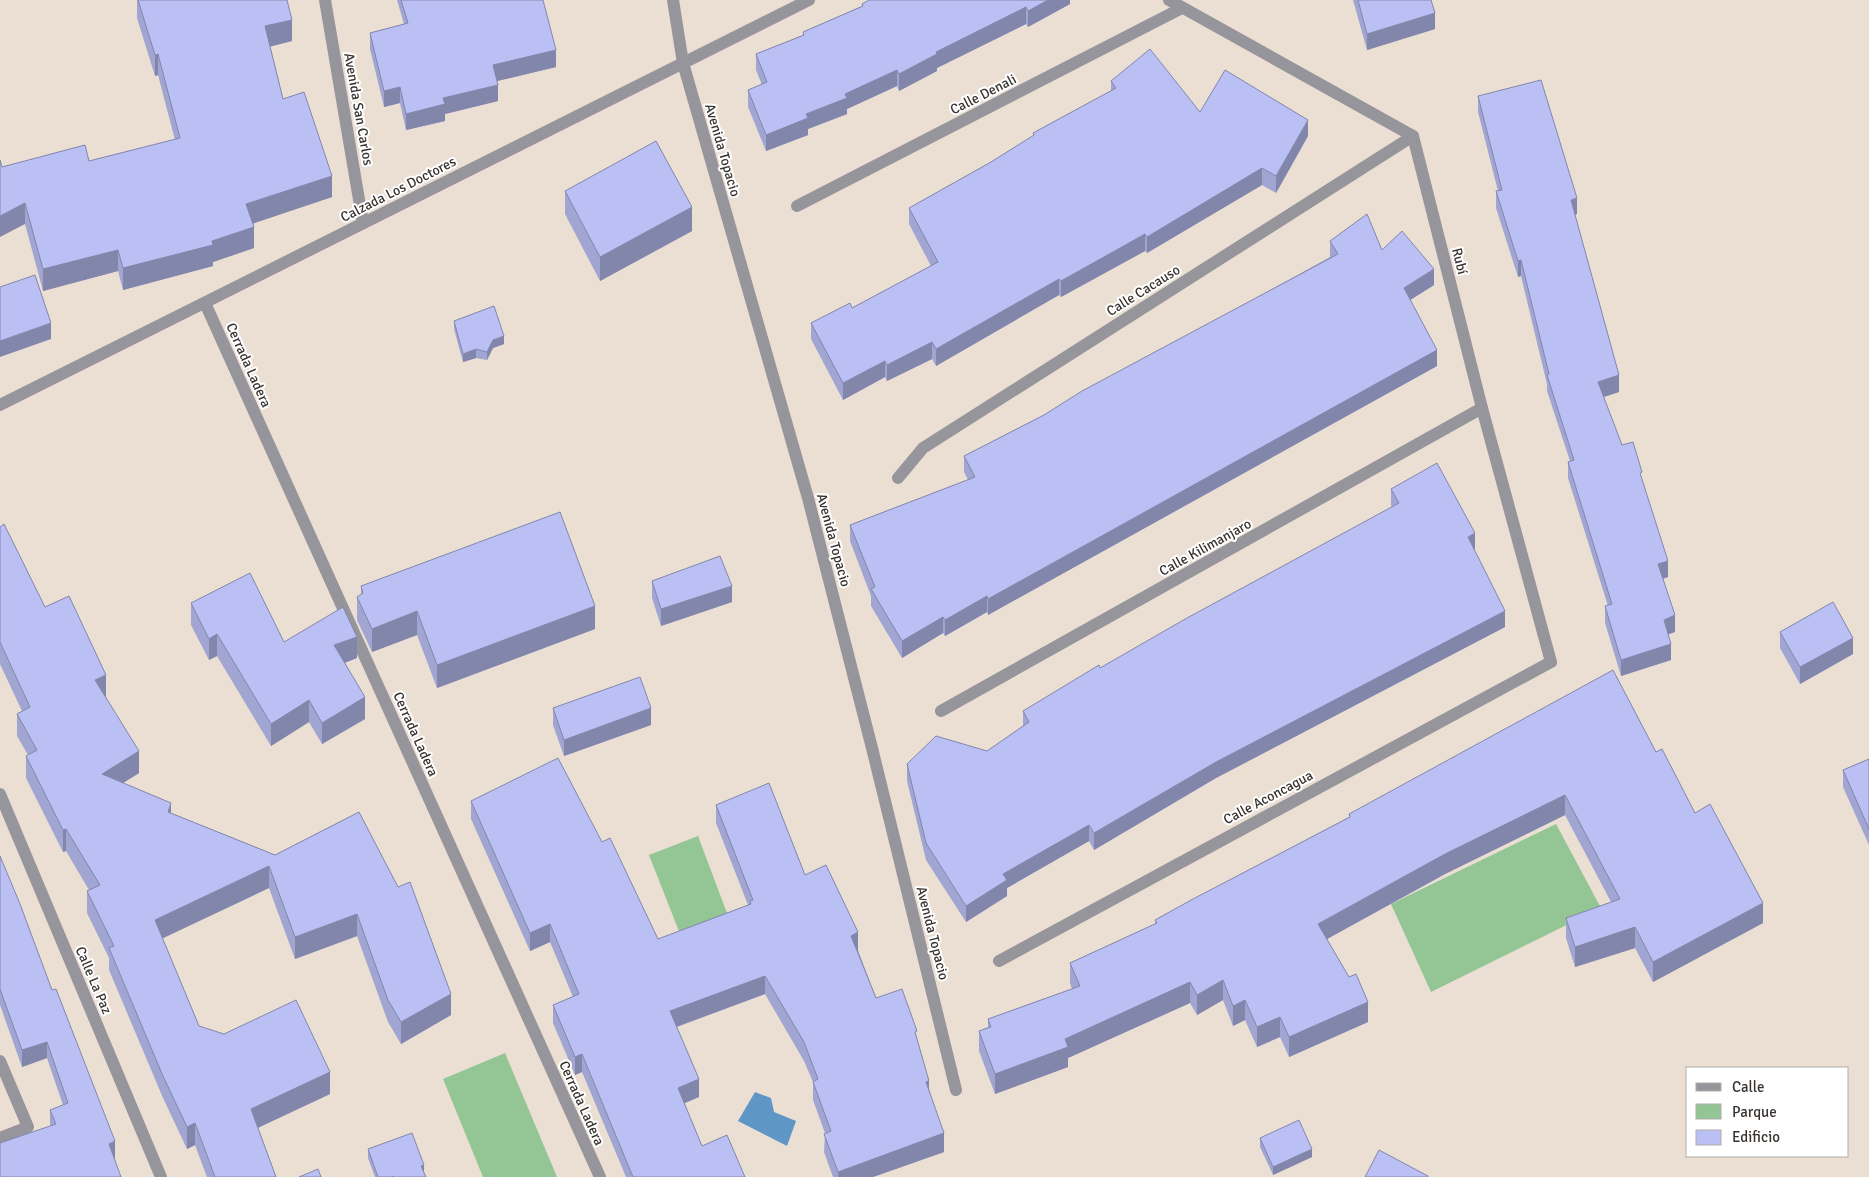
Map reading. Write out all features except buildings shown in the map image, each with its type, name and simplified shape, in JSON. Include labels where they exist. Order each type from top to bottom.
[{"type":"street","name":"Avenida San Carlos","points":[[325,0],[363,223]]},
{"type":"street","name":"Avenida Topacio","points":[[673,0],[683,63],[808,498],[956,1090]]},
{"type":"street","name":"Calzada Los Doctores","points":[[0,405],[809,0]]},
{"type":"street","points":[[1169,0],[1413,136]]},
{"type":"street","name":"Calle Denali","points":[[797,206],[1182,8]]},
{"type":"street","name":"Rubí","points":[[1413,136],[1482,408],[1551,662]]},
{"type":"street","name":"Calle Cacauso","points":[[898,478],[923,448],[1413,136]]},
{"type":"street","name":"Cerrada Ladera","points":[[204,302],[600,1177]]},
{"type":"street","name":"Calle Kilimanjaro","points":[[942,711],[1482,408]]},
{"type":"street","name":"Calle Aconcagua","points":[[999,961],[1551,662]]},
{"type":"street","name":"Calle La Paz","points":[[0,794],[161,1177]]},
{"type":"street","points":[[0,1061],[28,1127],[0,1138]]},
{"type":"green space","points":[[1556,824],[1601,908],[1431,992],[1391,904]]},
{"type":"green space","points":[[698,836],[730,921],[682,939],[649,855]]},
{"type":"green space","points":[[505,1053],[557,1177],[483,1177],[443,1079]]},
{"type":"water","points":[[755,1092],[771,1098],[774,1112],[796,1121],[787,1146],[738,1121]]}]
